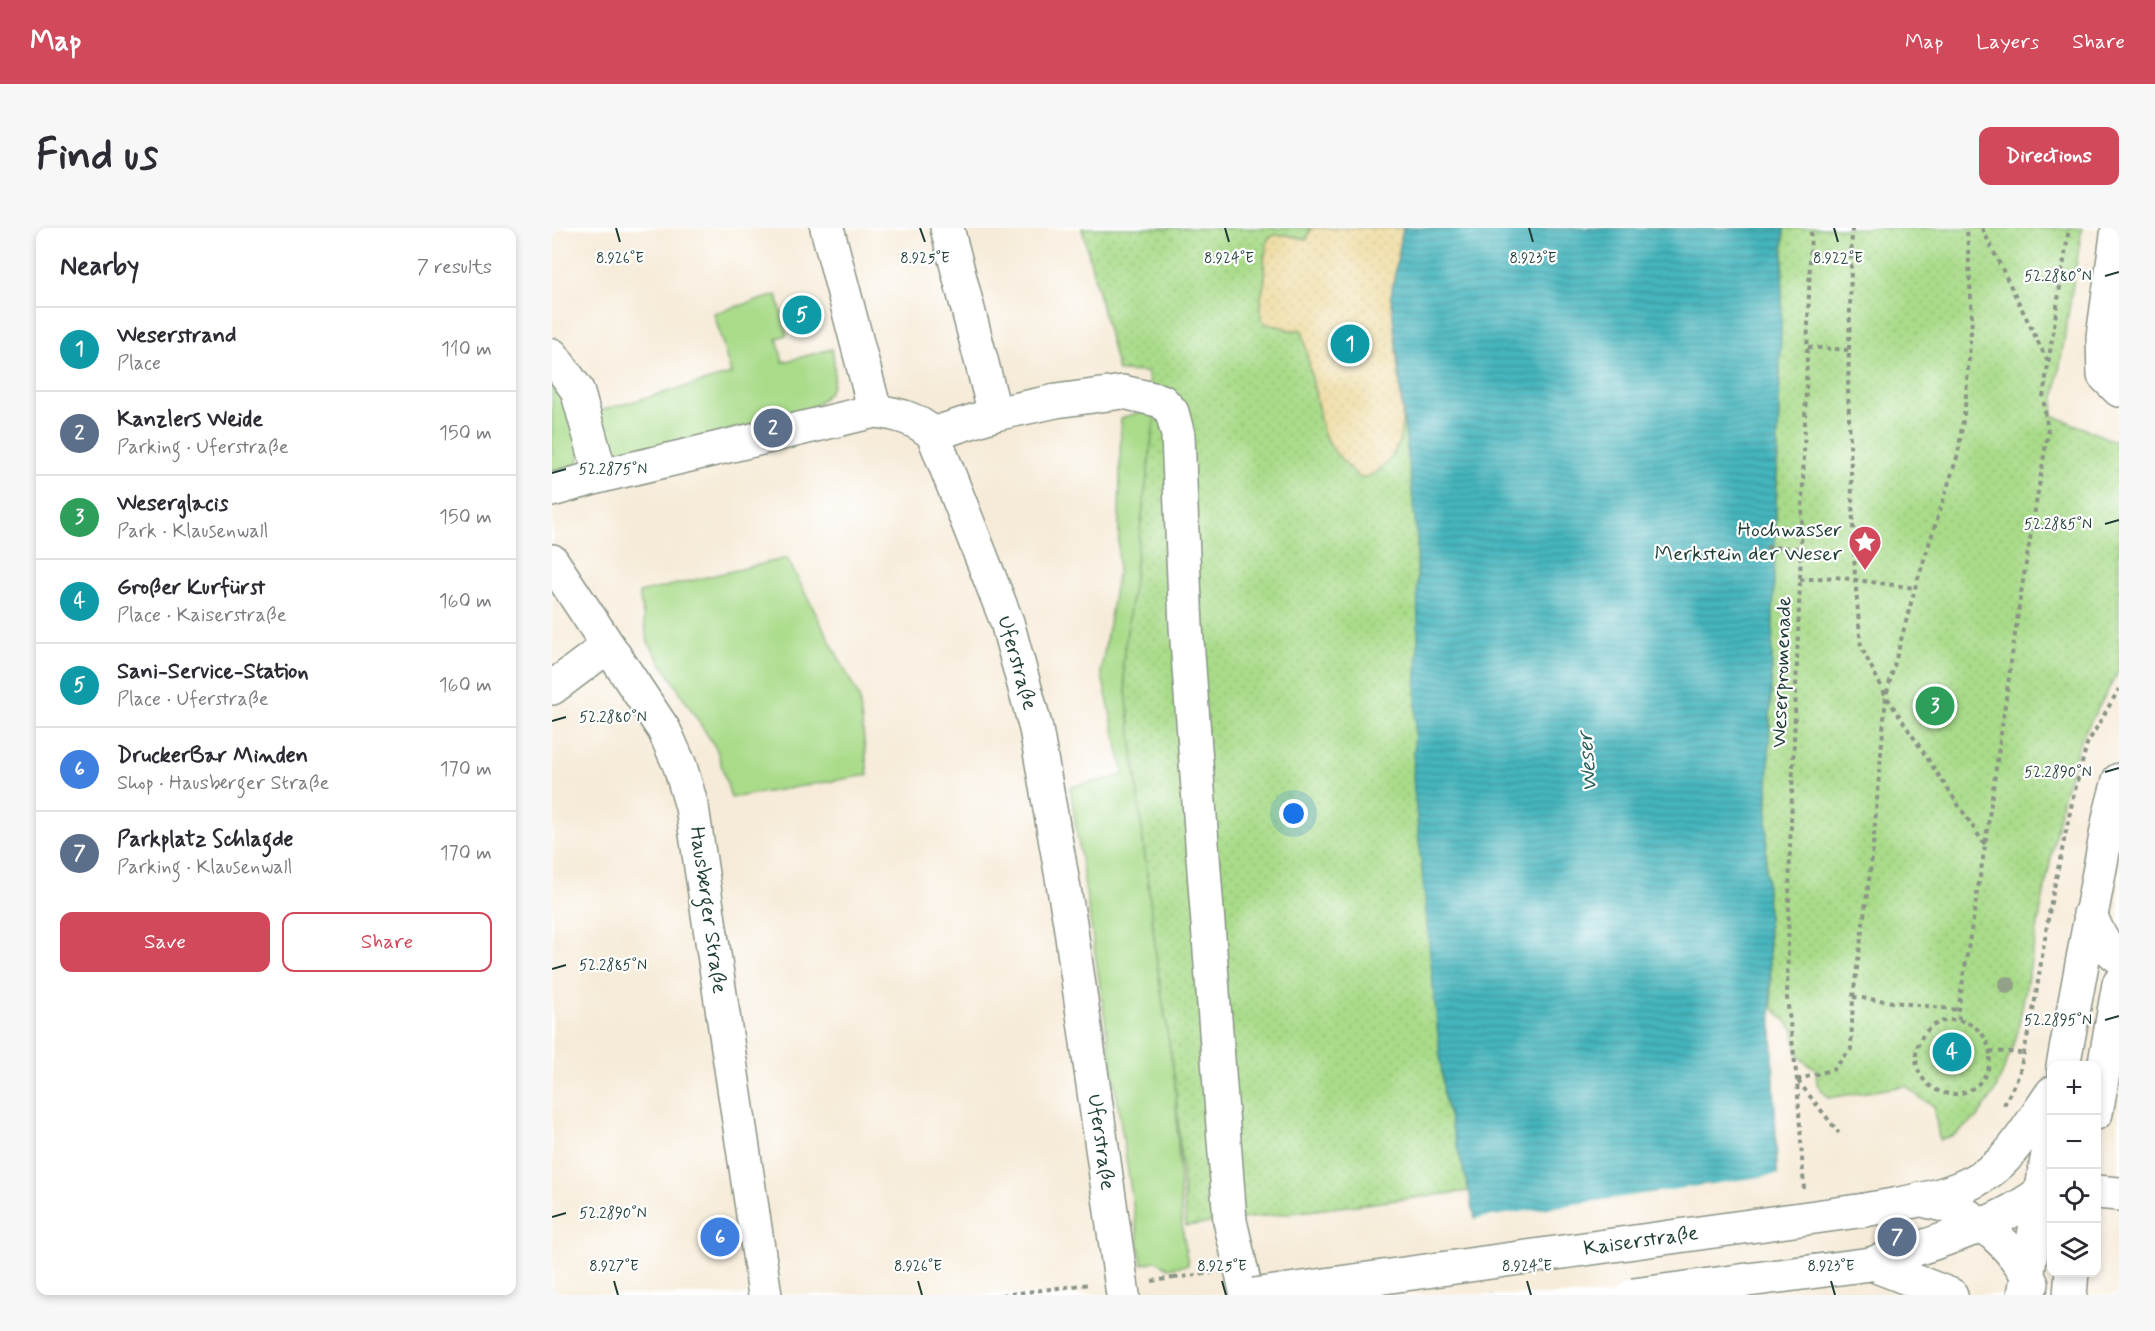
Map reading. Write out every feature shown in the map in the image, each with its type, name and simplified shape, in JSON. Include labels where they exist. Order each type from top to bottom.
[{"type":"street","points":[[827,228],[875,411]]},
{"type":"street","points":[[947,228],[995,414]]},
{"type":"street","points":[[2118,228],[2103,337],[2104,375],[2119,390]]},
{"type":"street","points":[[552,355],[577,390],[601,476]]},
{"type":"street","points":[[552,490],[601,476],[875,411],[910,418],[933,434],[995,414],[1056,401],[1123,392],[1162,401],[1172,412],[1178,435],[1186,627],[1230,1221],[1260,1295]]},
{"type":"street","name":"Uferstraße","points":[[933,434],[1007,622],[1036,729],[1070,923],[1122,1289]]},
{"type":"street","name":"Hausberger Straße","points":[[552,561],[664,729],[680,766],[693,807],[765,1295]]},
{"type":"street","points":[[552,688],[608,646]]},
{"type":"street","points":[[2064,1061],[2090,914],[2119,780]]},
{"type":"street","points":[[2090,914],[2099,936],[2111,952],[2119,957]]},
{"type":"street","points":[[2101,1090],[2119,984]]},
{"type":"street","name":"Kaiserstraße","points":[[1260,1295],[1865,1210],[1921,1199],[1969,1185],[1988,1173],[2006,1157],[2047,1100]]},
{"type":"street","points":[[2026,1274],[2046,1187],[2048,1169]]},
{"type":"street","points":[[1632,1295],[1871,1264],[1980,1226],[2012,1210],[2046,1187]]},
{"type":"street","points":[[2101,1192],[2119,1194]]},
{"type":"street","name":"Kaiserstraße","points":[[1921,1199],[1957,1210],[1998,1237],[2026,1274]]},
{"type":"street","points":[[1871,1264],[1951,1295]]},
{"type":"path","name":"Weserpromenade","points":[[1797,1080],[1787,998],[1810,228]]},
{"type":"path","points":[[1852,228],[1848,350],[1856,578],[1861,647],[1887,696],[1985,846]]},
{"type":"path","points":[[1839,1133],[1797,1080],[1834,1069],[1851,1049],[1853,997],[1872,858],[1887,696],[1915,588],[1958,454],[1965,407],[1972,319],[1967,228]]},
{"type":"path","points":[[1982,228],[2048,362]]},
{"type":"path","points":[[1959,1020],[1958,1010],[1985,846],[2020,599],[2048,432],[2043,397],[2069,228]]},
{"type":"path","points":[[1808,347],[1848,350]]},
{"type":"path","points":[[1766,547],[1801,548]]},
{"type":"path","points":[[1800,580],[1856,578],[1915,588]]},
{"type":"path","points":[[2001,1110],[2019,1075],[2034,1006],[2049,907],[2087,744],[2119,689]]},
{"type":"path","points":[[1853,997],[1958,1010]]},
{"type":"path","points":[[1946,1020],[1959,1020],[1976,1027],[1983,1034],[1990,1051],[1990,1064],[1985,1076],[1976,1086],[1964,1092],[1950,1094],[1937,1091],[1927,1083],[1919,1072],[1915,1059],[1917,1046],[1923,1034],[1933,1025],[1946,1020]]},
{"type":"path","points":[[1990,1051],[2023,1053]]},
{"type":"path","points":[[1002,1295],[1060,1287],[1122,1289]]},
{"type":"green space","points":[[1082,228],[1310,228],[1307,240],[1282,235],[1268,239],[1264,260],[1265,280],[1261,296],[1261,319],[1266,324],[1287,330],[1302,330],[1323,433],[1339,457],[1360,478],[1378,471],[1397,448],[1402,428],[1402,413],[1417,539],[1418,644],[1444,1097],[1469,1191],[1186,1226],[1175,1082],[1158,971],[1123,663],[1156,407],[1147,372],[1118,371]]},
{"type":"green space","points":[[1784,228],[2082,228],[2052,415],[2119,443],[2119,670],[2080,741],[2062,800],[2016,1039],[1994,1094],[1977,1118],[1954,1135],[1939,1140],[1934,1106],[1906,1086],[1828,1098],[1817,1084],[1816,1068],[1804,1062],[1798,1054],[1794,1030],[1772,1007],[1766,864]]},
{"type":"green space","points":[[777,295],[787,335],[777,338],[783,362],[832,349],[834,378],[832,386],[823,399],[805,411],[630,456],[613,452],[608,447],[599,411],[731,374],[714,313]]},
{"type":"green space","points":[[552,374],[566,392],[582,448],[578,462],[569,470],[552,474]]},
{"type":"green space","points":[[1156,407],[1123,663],[1158,971],[1175,1082],[1182,1225],[1188,1265],[1169,1268],[1156,1261],[1142,1264],[1070,787],[1124,775],[1101,671],[1118,570],[1121,418]]},
{"type":"green space","points":[[787,558],[859,697],[868,775],[731,798],[717,750],[648,642],[639,593]]},
{"type":"sand","points":[[1310,228],[1403,228],[1391,296],[1402,413],[1400,439],[1389,460],[1378,471],[1366,477],[1360,478],[1345,464],[1323,433],[1302,330],[1287,330],[1266,324],[1261,319],[1261,296],[1265,280],[1264,260],[1268,239],[1282,235],[1307,240]]},
{"type":"water","name":"Weser","points":[[1403,228],[1784,228],[1766,864],[1779,1221],[1492,1295],[1469,1191],[1444,1097],[1413,779],[1418,644],[1417,539],[1391,296]]},
{"type":"pier","points":[[1781,1174],[1788,1295],[1489,1295],[1472,1219]]},
{"type":"place","name":"Sani-Service-Station","points":[[802,315]]},
{"type":"place","name":"Weserstrand","points":[[1350,344]]},
{"type":"place","name":"Kanzlers Weide","points":[[773,428]]},
{"type":"place","name":"Hochwasser Merkstein der Weser","points":[[1865,571]]},
{"type":"place","name":"Weserglacis","points":[[1935,706]]},
{"type":"place","name":"Großer Kurfürst","points":[[1952,1052]]},
{"type":"place","name":"DruckerBar Minden","points":[[720,1237]]},
{"type":"place","name":"Parkplatz Schlagde","points":[[1897,1237]]}]
